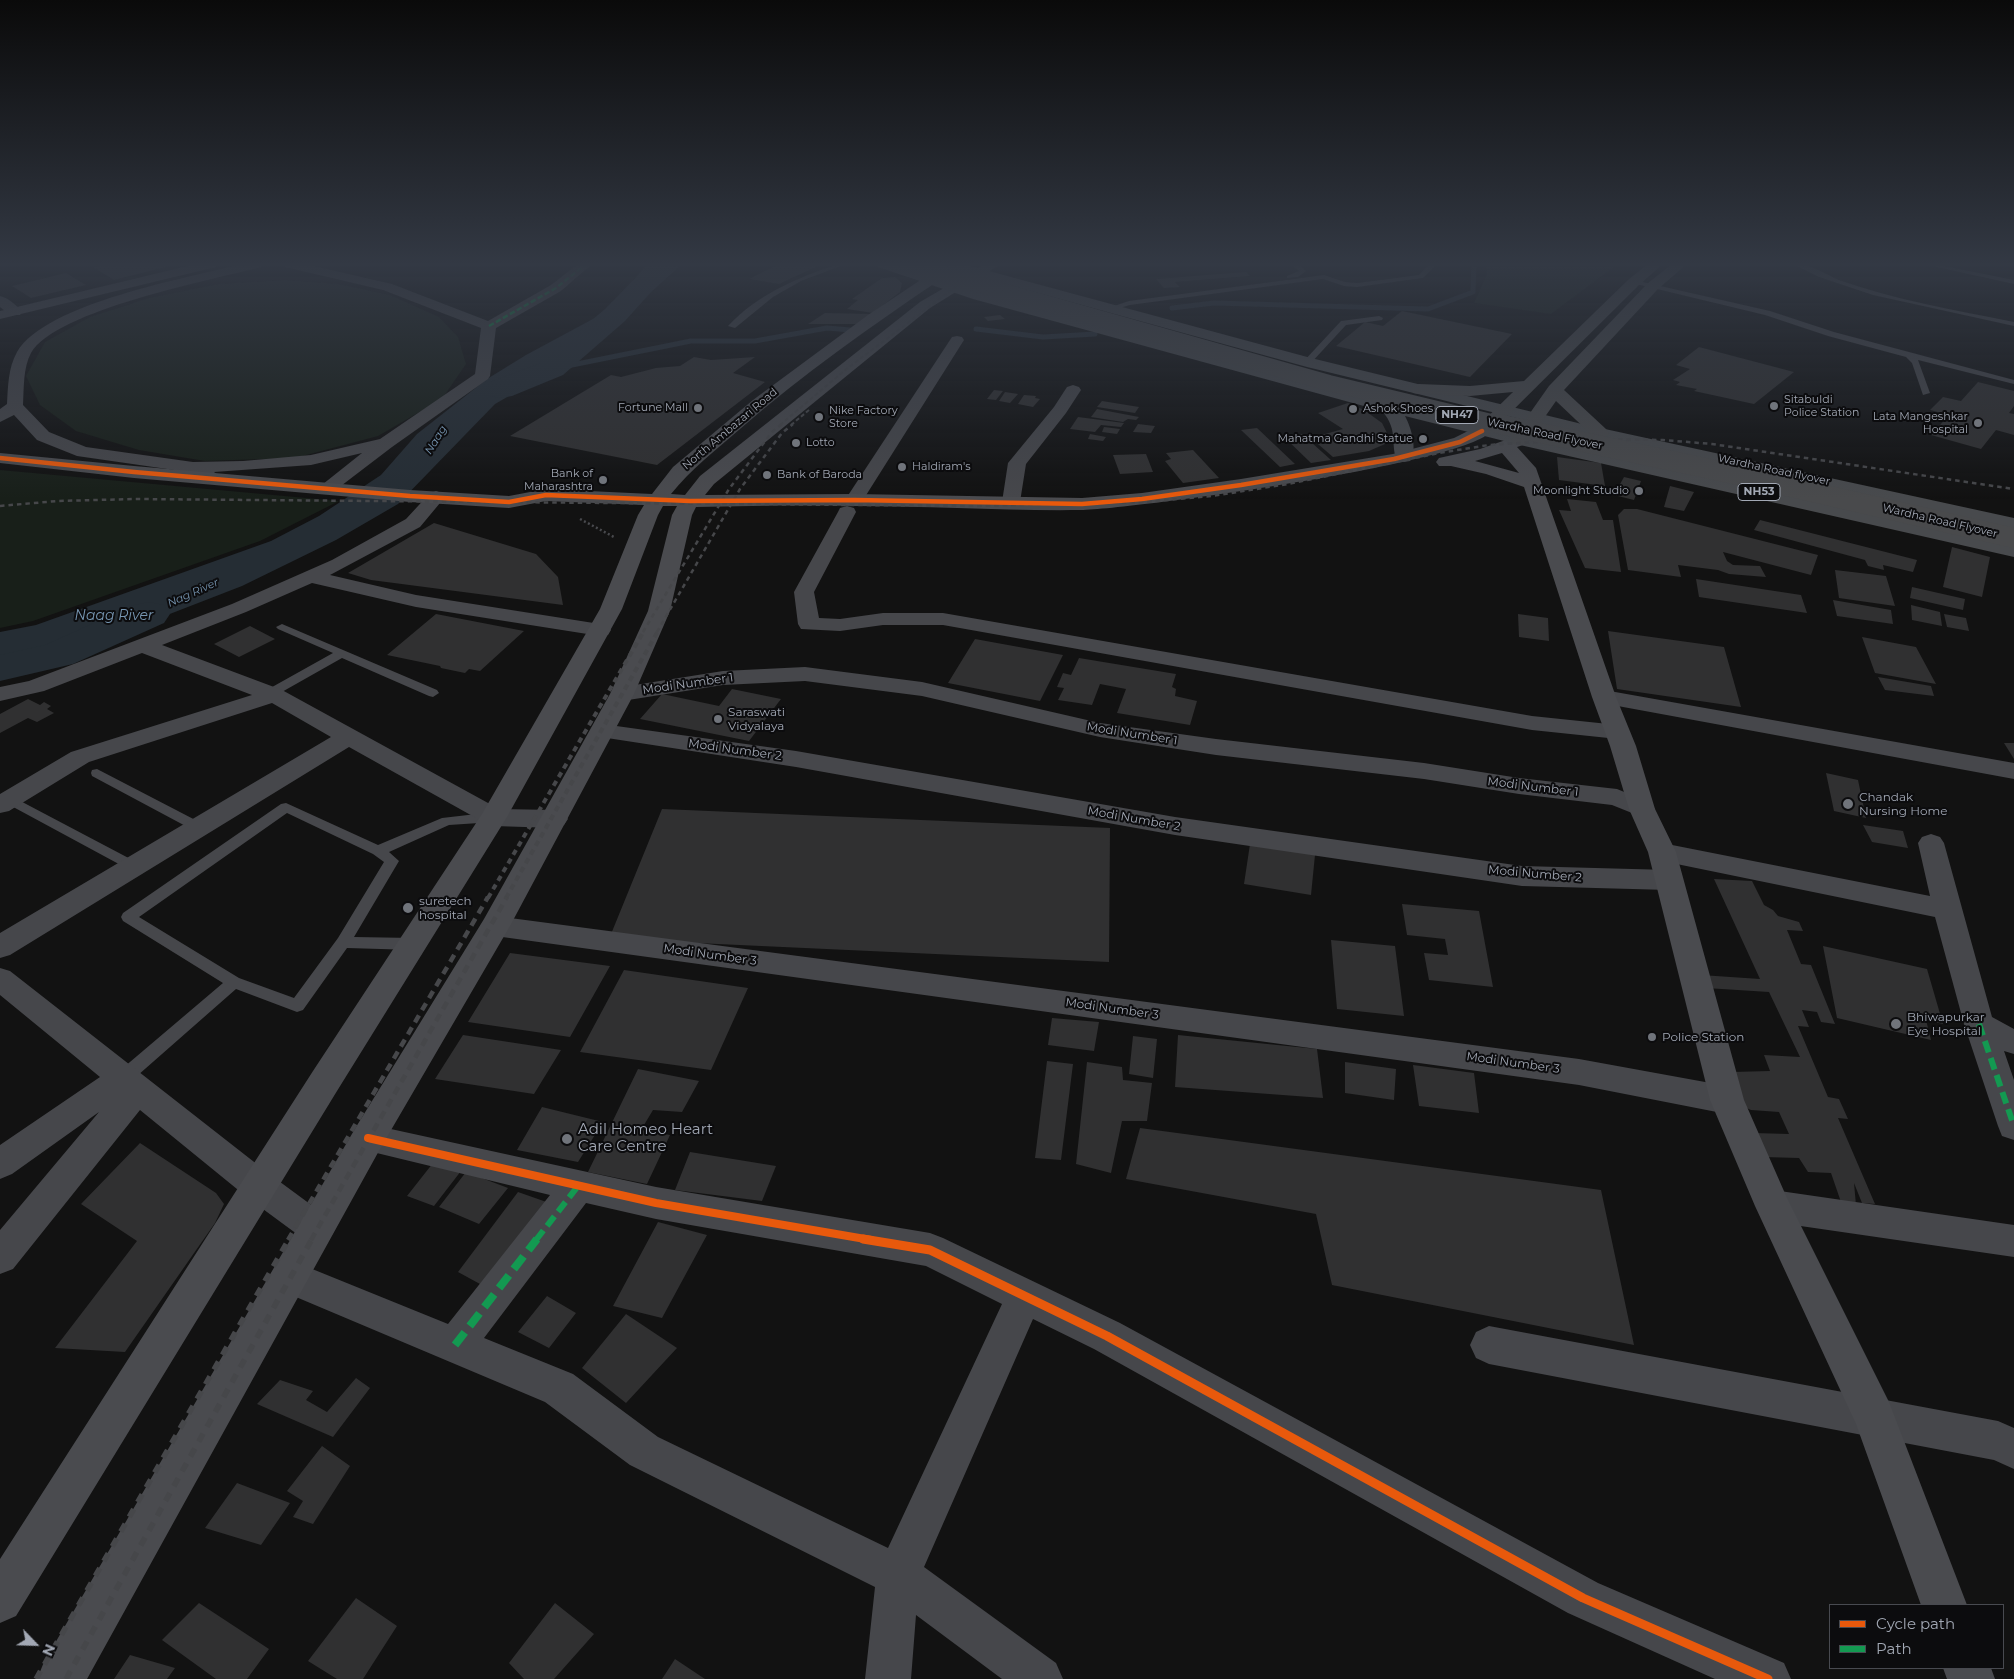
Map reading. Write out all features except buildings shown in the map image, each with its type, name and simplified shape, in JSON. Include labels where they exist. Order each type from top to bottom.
[{"type":"highway","name":"Wardha Road Flyover","points":[[1181,342],[1448,413],[1738,475],[2014,538]]},
{"type":"highway","name":"Wardha Road Flyover","points":[[1181,342],[1501,418],[2014,531]]},
{"type":"highway","points":[[1503,438],[1505,410],[1572,342]]},
{"type":"highway","points":[[1503,438],[1535,417],[1555,390],[1600,342]]},
{"type":"highway","points":[[1419,389],[1470,391],[1529,385]]},
{"type":"highway","points":[[1555,390],[1587,422],[1600,432]]},
{"type":"main road","points":[[1148,342],[1503,438]]},
{"type":"main road","name":"Wardha Road flyover","points":[[1235,342],[1535,417],[2014,524]]},
{"type":"main road","points":[[1389,408],[1397,416],[1402,426],[1404,457]]},
{"type":"main road","name":"NH53","points":[[1503,438],[2014,550]]},
{"type":"street","points":[[32,342],[26,348],[17,371],[15,406],[43,436],[83,452],[192,466],[243,466],[311,460],[386,443]]},
{"type":"street","points":[[333,489],[386,443],[482,376],[487,342]]},
{"type":"street","points":[[0,1600],[325,1081],[494,817],[611,609],[634,549],[669,508],[707,480],[866,342]]},
{"type":"street","points":[[955,342],[851,506],[804,592],[809,624],[840,624],[883,619],[943,620],[1532,723],[1618,732]]},
{"type":"street","points":[[1011,502],[1017,463],[1060,410],[1073,390]]},
{"type":"street","points":[[0,417],[15,406]]},
{"type":"street","points":[[851,506],[1086,516],[1177,509],[1449,462],[1503,438]]},
{"type":"street","points":[[0,458],[410,496],[509,502],[546,495],[669,508],[802,511],[851,506],[1011,502],[1082,504],[1142,499],[1241,485],[1404,457],[1460,442],[1503,438]]},
{"type":"street","points":[[1503,438],[1527,468],[1604,697],[1618,732],[1642,809],[1666,866],[1727,1100],[1773,1206],[1874,1417],[1944,1604]]},
{"type":"street","points":[[1449,462],[1490,469],[1533,484]]},
{"type":"street","points":[[192,466],[214,479]]},
{"type":"street","points":[[0,694],[36,686],[239,608],[339,564],[413,523],[436,497]]},
{"type":"street","points":[[509,502],[530,512],[572,514],[669,508]]},
{"type":"street","points":[[61,1679],[368,1138],[495,926],[622,694],[659,611],[669,508]]},
{"type":"street","points":[[310,577],[416,600],[600,630]]},
{"type":"street","points":[[141,645],[272,694],[494,817],[555,819]]},
{"type":"street","name":"Modi Number 1","points":[[622,694],[723,678],[805,674],[922,689],[1109,731],[1216,747],[1424,771],[1519,786],[1617,797],[1642,809]]},
{"type":"street","points":[[5,802],[80,757],[272,694]]},
{"type":"street","points":[[1604,697],[2014,771]]},
{"type":"street","name":"Modi Number 2","points":[[602,731],[796,759],[1175,826],[1522,876],[1666,866],[1947,909]]},
{"type":"street","points":[[0,947],[348,737]]},
{"type":"street","points":[[1931,843],[1979,1024],[2014,1126]]},
{"type":"street","name":"Modi Number 3","points":[[495,926],[1579,1072],[1727,1100]]},
{"type":"street","points":[[0,980],[260,1187],[317,1229]]},
{"type":"street","points":[[1979,1024],[1997,1036],[2014,1042]]},
{"type":"street","points":[[0,1164],[131,1084]]},
{"type":"street","points":[[0,1257],[131,1084]]},
{"type":"street","points":[[368,1138],[656,1202],[930,1250],[1107,1336],[1583,1598],[1768,1679]]},
{"type":"street","points":[[455,1345],[578,1186]]},
{"type":"street","points":[[1773,1206],[2014,1241]]},
{"type":"street","points":[[290,1277],[559,1388],[644,1451],[898,1575],[1040,1679]]},
{"type":"street","points":[[888,1679],[898,1575],[1025,1296]]},
{"type":"street","points":[[1489,1345],[1998,1441],[2014,1449]]},
{"type":"lane","points":[[1308,362],[1326,342]]},
{"type":"lane","points":[[1863,342],[2014,382]]},
{"type":"lane","points":[[1909,355],[1916,362],[1926,393]]},
{"type":"lane","points":[[282,627],[433,694]]},
{"type":"lane","points":[[272,694],[342,653]]},
{"type":"lane","points":[[97,772],[198,827]]},
{"type":"lane","points":[[5,802],[133,866]]},
{"type":"lane","points":[[286,807],[378,851],[392,861],[343,942],[297,1006],[234,982],[128,917],[286,807]]},
{"type":"lane","points":[[378,851],[447,822],[494,817]]},
{"type":"lane","points":[[343,942],[414,944]]},
{"type":"lane","points":[[131,1084],[234,982]]},
{"type":"path","points":[[572,514],[634,549]]},
{"type":"shaded area","points":[[45,342],[460,342],[466,364],[442,399],[378,436],[295,458],[205,461],[139,450],[76,431],[40,405],[26,376]]},
{"type":"shaded area","points":[[0,470],[339,501],[260,541],[33,621],[0,628]]},
{"type":"water","name":"Naag River","points":[[549,342],[582,342],[551,372],[495,404],[398,504],[336,540],[242,586],[113,636],[0,663],[0,632],[36,625],[271,541],[319,516],[381,475],[417,434],[487,379]]},
{"type":"waterway","name":"Naag","points":[[501,389],[552,369],[583,342]]},
{"type":"waterway","points":[[552,369],[684,342]]},
{"type":"waterway","name":"Nag River","points":[[0,668],[58,655],[149,614]]},
{"type":"railway","points":[[780,425],[844,371],[882,342]]},
{"type":"railway","points":[[791,425],[809,410]]},
{"type":"railway","points":[[720,504],[772,432],[782,424]]},
{"type":"railway","points":[[731,504],[740,489],[782,433],[793,424]]},
{"type":"railway","points":[[731,504],[972,506],[1145,502],[1212,496],[1288,484],[1439,453],[1489,445],[1584,439],[1663,440],[1712,444],[2014,489]]},
{"type":"railway","points":[[0,506],[57,501],[136,499],[720,504]]},
{"type":"railway","points":[[643,632],[720,504]]},
{"type":"railway","points":[[720,504],[731,504]]},
{"type":"railway","points":[[657,632],[731,504]]},
{"type":"railway","points":[[488,898],[644,631]]},
{"type":"railway","points":[[506,898],[658,631]]},
{"type":"railway","points":[[288,1240],[488,897]]},
{"type":"railway","points":[[311,1240],[507,897]]},
{"type":"railway","points":[[36,1679],[289,1239]]},
{"type":"railway","points":[[66,1679],[312,1239]]},
{"type":"marked path","points":[[1979,1024],[2014,1126]]},
{"type":"marked path","points":[[455,1345],[578,1186]]},
{"type":"cycle path","points":[[0,458],[134,472],[410,496],[509,502],[546,495],[690,501],[854,500],[1082,504],[1142,499],[1241,485],[1394,459],[1460,442],[1482,431]]},
{"type":"cycle path","points":[[368,1138],[656,1203],[930,1250],[1107,1336],[1583,1598],[1768,1679]]},
{"type":"place","name":"Sitabuldi Police Station","points":[[1774,406]]},
{"type":"place","name":"Fortune Mall","points":[[698,408]]},
{"type":"place","name":"Ashok Shoes","points":[[1353,409]]},
{"type":"place","name":"Nike Factory Store","points":[[819,417]]},
{"type":"place","name":"Lata Mangeshkar Hospital","points":[[1978,423]]},
{"type":"place","name":"Mahatma Gandhi Statue","points":[[1423,439]]},
{"type":"place","name":"Lotto","points":[[796,443]]},
{"type":"place","name":"Haldiram's","points":[[902,467]]},
{"type":"place","name":"Bank of Baroda","points":[[767,475]]},
{"type":"place","name":"Bank of Maharashtra","points":[[603,480]]},
{"type":"place","name":"Moonlight Studio","points":[[1639,491]]},
{"type":"place","name":"Saraswati Vidyalaya","points":[[718,719]]},
{"type":"place","name":"Chandak Nursing Home","points":[[1848,804]]},
{"type":"place","name":"suretech hospital","points":[[408,908]]},
{"type":"place","name":"Bhiwapurkar Eye Hospital","points":[[1896,1024]]},
{"type":"place","name":"Police Station","points":[[1652,1037]]},
{"type":"place","name":"Adil Homeo Heart Care Centre","points":[[567,1139]]}]
